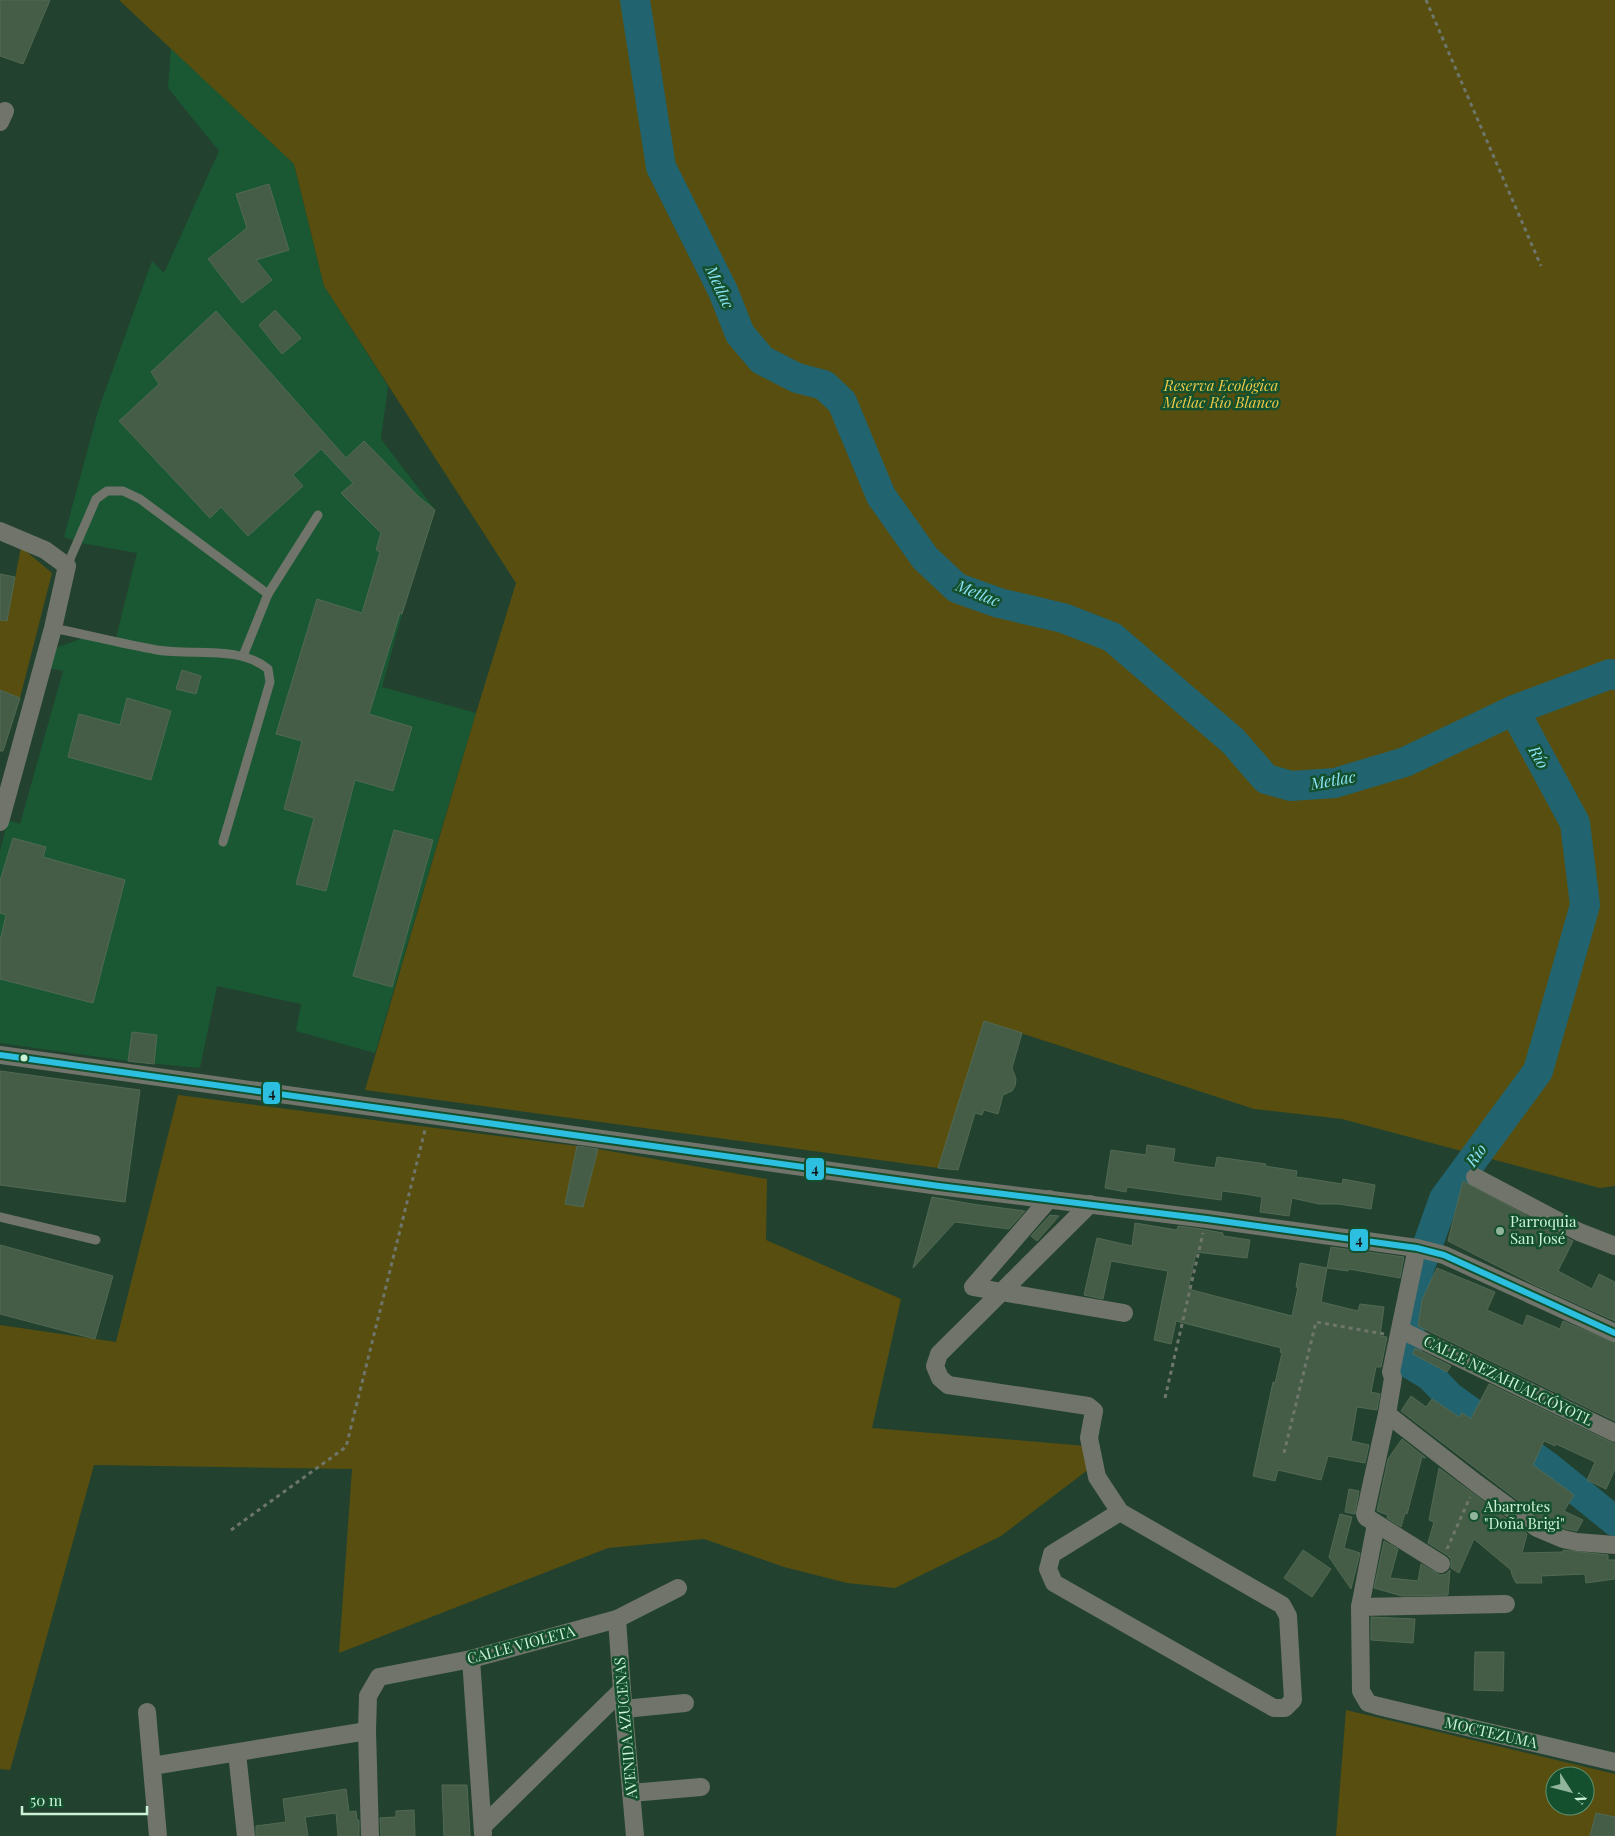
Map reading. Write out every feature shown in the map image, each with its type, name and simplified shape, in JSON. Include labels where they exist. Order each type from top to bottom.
[{"type":"street","points":[[0,531],[45,550],[67,566],[53,628],[0,822]]},
{"type":"street","points":[[0,1055],[939,1186],[1206,1219],[1417,1248],[1444,1255],[1615,1333]]},
{"type":"street","points":[[1475,1177],[1579,1232],[1615,1246]]},
{"type":"street","points":[[1049,1199],[973,1287],[1124,1313]]},
{"type":"street","points":[[1090,1204],[939,1354],[935,1366],[940,1378],[948,1385],[1088,1406],[1094,1411],[1089,1438],[1098,1477],[1120,1512],[1282,1605],[1288,1616],[1293,1700],[1285,1708],[1274,1708],[1054,1583],[1048,1569],[1052,1554],[1120,1512]]},
{"type":"street","points":[[1417,1248],[1392,1372],[1393,1378],[1388,1414],[1365,1514],[1366,1517],[1376,1524],[1441,1564]]},
{"type":"street","name":"CALLE NEZAHUALCÓYOTL","points":[[1400,1333],[1418,1338],[1615,1433]]},
{"type":"street","points":[[1388,1414],[1537,1528],[1563,1539],[1615,1545]]},
{"type":"street","points":[[1376,1524],[1360,1607],[1506,1604]]},
{"type":"street","name":"CALLE VIOLETA","points":[[367,1731],[368,1696],[379,1677],[471,1659],[617,1619],[678,1588]]},
{"type":"street","name":"MOCTEZUMA","points":[[1360,1607],[1362,1691],[1368,1703],[1615,1762]]},
{"type":"street","name":"AVENIDA AZUCENAS","points":[[617,1619],[635,1836]]},
{"type":"street","points":[[471,1659],[483,1831]]},
{"type":"street","points":[[483,1831],[622,1690]]},
{"type":"street","points":[[624,1709],[685,1703]]},
{"type":"street","points":[[147,1712],[158,1836]]},
{"type":"street","points":[[152,1766],[367,1731],[370,1836]]},
{"type":"street","points":[[237,1753],[246,1836]]},
{"type":"street","points":[[632,1793],[702,1787]]},
{"type":"lane","points":[[67,566],[96,499],[107,491],[123,491],[140,499],[268,594]]},
{"type":"lane","points":[[243,656],[268,594],[318,515]]},
{"type":"lane","points":[[53,628],[159,650],[243,656],[259,662],[268,669],[270,682],[223,842]]},
{"type":"lane","points":[[0,1217],[96,1240]]},
{"type":"path","points":[[1426,0],[1541,266]]},
{"type":"path","points":[[231,1530],[346,1447],[429,1114]]},
{"type":"path","points":[[1165,1398],[1206,1219]]},
{"type":"path","points":[[1284,1453],[1316,1322],[1400,1333]]},
{"type":"path","points":[[1441,1564],[1476,1483]]},
{"type":"shaded area","points":[[171,48],[294,164],[324,286],[388,386],[381,439],[435,510],[402,614],[382,687],[476,713],[375,1053],[296,1031],[301,1004],[217,986],[200,1068],[128,1061],[0,1043],[0,851],[8,820],[20,824],[63,671],[49,668],[56,648],[83,638],[115,642],[137,553],[81,543],[64,537],[98,411],[152,261],[164,273],[219,151],[168,88]]},
{"type":"green space","name":"Reserva Ecológica Metlac Río Blanco","points":[[119,0],[1615,0],[1615,1186],[1600,1188],[1342,1119],[1254,1109],[984,1021],[938,1168],[365,1090],[516,583],[324,286],[294,164]]},
{"type":"green space","points":[[21,547],[52,573],[20,698],[0,690],[0,619],[7,620]]},
{"type":"green space","points":[[178,1095],[577,1146],[565,1204],[583,1207],[598,1149],[767,1179],[766,1240],[901,1299],[872,1428],[1086,1446],[1089,1469],[1001,1536],[895,1588],[847,1583],[784,1567],[704,1539],[608,1548],[339,1653],[352,1469],[94,1465],[10,1770],[0,1769],[0,1325],[116,1342]]},
{"type":"green space","points":[[1346,1710],[1581,1766],[1545,1766],[1545,1816],[1595,1816],[1595,1769],[1615,1774],[1615,1836],[1336,1836]]},
{"type":"building","points":[[0,0],[50,0],[23,64],[0,56]]},
{"type":"building","points":[[269,184],[289,250],[256,260],[272,280],[242,303],[208,259],[247,228],[236,194]]},
{"type":"building","points":[[275,310],[301,338],[282,354],[259,325]]},
{"type":"building","points":[[216,311],[346,458],[364,441],[419,497],[435,510],[402,614],[400,613],[369,714],[412,727],[393,791],[355,780],[326,891],[296,884],[314,818],[284,809],[302,741],[276,734],[317,599],[362,613],[380,552],[376,550],[381,533],[341,493],[353,483],[321,449],[293,475],[303,486],[248,536],[221,507],[210,518],[119,421],[159,384],[151,372]]},
{"type":"building","points":[[0,574],[15,577],[7,621],[0,620]]},
{"type":"building","points":[[182,670],[201,676],[196,694],[176,689]]},
{"type":"building","points":[[0,690],[20,698],[3,751],[0,751]]},
{"type":"building","points":[[127,698],[171,711],[151,780],[68,757],[79,714],[120,725]]},
{"type":"building","points":[[394,830],[433,840],[392,987],[353,976]]},
{"type":"building","points":[[13,838],[46,847],[43,857],[125,880],[93,1003],[0,979],[0,941],[6,915],[0,913],[0,881]]},
{"type":"building","points":[[984,1021],[1022,1033],[1012,1068],[1016,1079],[1015,1086],[1012,1091],[1003,1095],[998,1114],[984,1110],[982,1115],[975,1113],[958,1170],[938,1168]]},
{"type":"building","points":[[132,1032],[157,1035],[154,1064],[128,1061]]},
{"type":"building","points":[[0,1071],[140,1090],[125,1202],[0,1185]]},
{"type":"building","points":[[1147,1145],[1175,1149],[1173,1162],[1215,1168],[1217,1157],[1266,1164],[1265,1166],[1297,1171],[1296,1177],[1342,1184],[1343,1179],[1375,1185],[1371,1209],[1339,1204],[1319,1204],[1292,1198],[1289,1216],[1260,1212],[1262,1197],[1245,1194],[1222,1191],[1221,1200],[1127,1187],[1126,1192],[1105,1188],[1111,1150],[1146,1155]]},
{"type":"building","points":[[577,1146],[598,1149],[583,1207],[565,1204]]},
{"type":"building","name":"Parroquia San José","points":[[1463,1181],[1573,1241],[1558,1271],[1592,1289],[1599,1274],[1615,1282],[1615,1321],[1535,1285],[1448,1241]]},
{"type":"building","points":[[932,1197],[1025,1211],[1009,1229],[955,1222],[913,1268]]},
{"type":"building","points":[[1050,1215],[1059,1216],[1037,1241],[1031,1236]]},
{"type":"building","points":[[1135,1223],[1177,1230],[1178,1226],[1201,1229],[1223,1233],[1223,1236],[1250,1240],[1247,1258],[1196,1252],[1188,1289],[1292,1316],[1298,1287],[1296,1287],[1300,1263],[1327,1268],[1321,1302],[1358,1311],[1360,1304],[1384,1307],[1380,1336],[1387,1337],[1381,1367],[1376,1367],[1371,1392],[1380,1394],[1377,1410],[1357,1407],[1351,1441],[1369,1445],[1365,1463],[1328,1456],[1321,1480],[1278,1470],[1275,1481],[1253,1476],[1273,1382],[1275,1383],[1282,1353],[1280,1352],[1281,1348],[1176,1321],[1171,1344],[1154,1340],[1168,1271],[1111,1261],[1103,1299],[1084,1295],[1097,1238],[1132,1246]]},
{"type":"building","points":[[0,1245],[113,1276],[95,1339],[0,1314]]},
{"type":"building","points":[[1331,1247],[1404,1257],[1400,1278],[1349,1269],[1348,1271],[1327,1268]]},
{"type":"building","points":[[1437,1268],[1495,1292],[1487,1310],[1523,1326],[1527,1315],[1560,1329],[1563,1321],[1615,1343],[1615,1421],[1418,1326],[1422,1300]]},
{"type":"building","points":[[1415,1348],[1451,1366],[1447,1372],[1413,1354]]},
{"type":"building","points":[[1489,1384],[1615,1444],[1615,1469],[1606,1489],[1587,1480],[1595,1462],[1556,1444],[1555,1446],[1544,1441],[1533,1465],[1574,1495],[1564,1511],[1583,1520],[1577,1531],[1566,1529],[1542,1519],[1401,1411],[1411,1396],[1426,1407],[1432,1399],[1459,1417],[1462,1413],[1471,1419]]},
{"type":"building","points":[[1402,1439],[1426,1458],[1422,1457],[1407,1514],[1405,1513],[1401,1527],[1387,1518],[1388,1515],[1377,1511],[1388,1459]]},
{"type":"building","points":[[1439,1468],[1527,1534],[1522,1553],[1563,1552],[1563,1550],[1608,1555],[1608,1560],[1615,1560],[1615,1579],[1586,1583],[1585,1574],[1541,1576],[1542,1583],[1516,1583],[1511,1570],[1474,1539],[1459,1573],[1451,1568],[1451,1559],[1428,1543],[1434,1522],[1429,1520]]},
{"type":"building","points":[[1349,1489],[1359,1491],[1355,1514],[1345,1512]]},
{"type":"building","points":[[1340,1514],[1352,1517],[1344,1548],[1360,1553],[1351,1589],[1329,1557]]},
{"type":"building","points":[[1384,1541],[1398,1549],[1390,1578],[1418,1581],[1421,1564],[1440,1575],[1446,1574],[1450,1570],[1448,1595],[1402,1596],[1374,1588]]},
{"type":"building","points":[[1303,1550],[1331,1569],[1312,1597],[1284,1578]]},
{"type":"building","points":[[1371,1617],[1415,1619],[1413,1643],[1371,1640]]},
{"type":"building","points":[[1475,1652],[1504,1652],[1503,1691],[1474,1690]]},
{"type":"building","points":[[442,1785],[467,1785],[470,1836],[444,1836]]},
{"type":"building","points":[[346,1789],[349,1812],[356,1811],[357,1820],[359,1820],[359,1836],[338,1836],[336,1813],[305,1817],[308,1836],[256,1836],[256,1826],[286,1822],[283,1799]]},
{"type":"building","points":[[414,1810],[415,1836],[381,1836],[380,1818],[396,1817],[396,1811]]},
{"type":"building","points":[[1596,1813],[1615,1817],[1615,1836],[1590,1836]]},
{"type":"waterway","name":"Metlac","points":[[635,0],[661,167],[723,291],[740,334],[762,360],[797,378],[824,385],[842,402],[881,496],[925,558],[957,588],[999,603],[1063,618],[1112,637],[1233,741],[1266,779],[1291,786],[1335,783],[1405,762],[1514,710],[1610,674],[1615,675]]},
{"type":"waterway","name":"Río","points":[[1514,710],[1575,823],[1585,905],[1538,1071],[1444,1199],[1418,1272],[1405,1361],[1430,1376],[1450,1397],[1547,1466],[1615,1521]]},
{"type":"transit line","name":"4","points":[[0,1055],[939,1186],[1207,1219],[1417,1248],[1444,1255],[1615,1333]]},
{"type":"place","name":"Parroquia San José","points":[[1500,1231]]},
{"type":"place","name":"Abarrotes \"Doña Brigi\"","points":[[1474,1516]]}]
